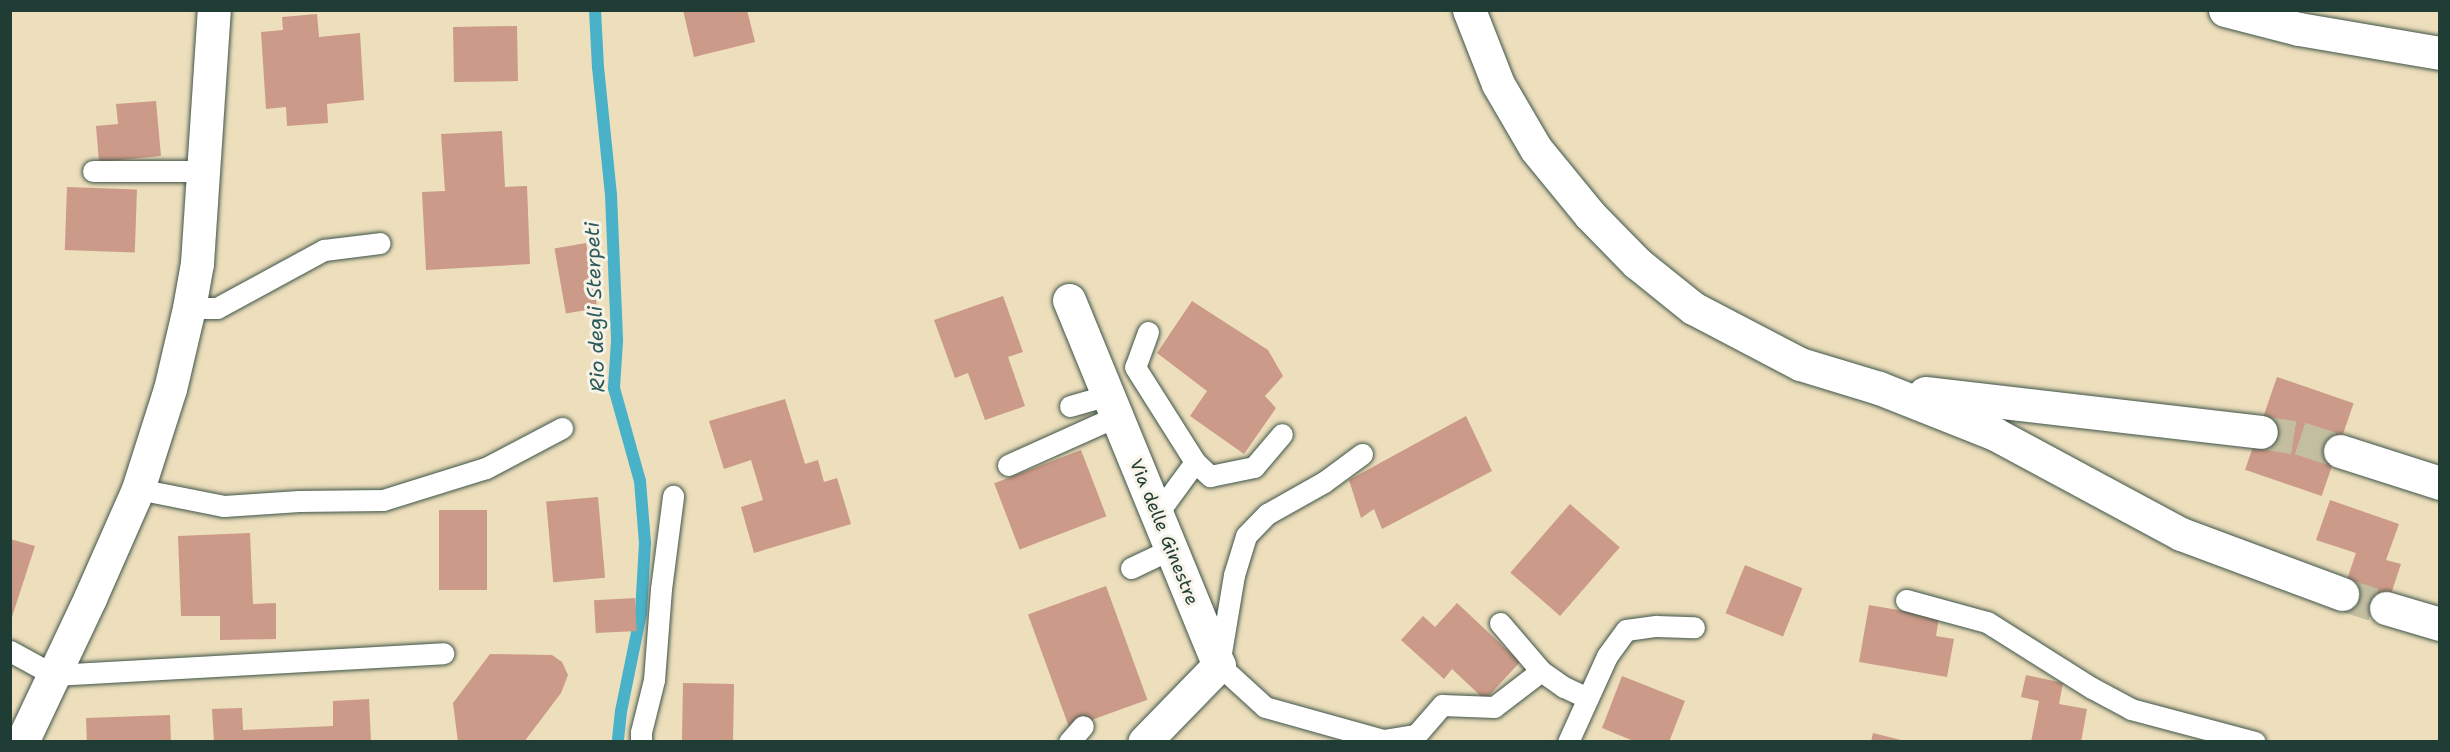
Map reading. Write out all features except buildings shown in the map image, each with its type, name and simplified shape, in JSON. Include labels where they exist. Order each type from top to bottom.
[{"type":"main road","points":[[22,741],[138,489],[170,389],[197,263],[205,171],[214,10]]},
{"type":"main road","points":[[1469,10],[1498,84],[1536,149],[1590,215],[1637,263],[1693,308],[1800,364],[1879,388],[1995,434],[2181,534],[2342,594]]},
{"type":"main road","points":[[2225,10],[2299,29],[2439,53]]},
{"type":"main road","name":"Via delle Ginestre","points":[[1069,300],[1219,665]]},
{"type":"main road","points":[[1879,388],[2261,432]]},
{"type":"main road","points":[[2340,451],[2439,483]]},
{"type":"main road","points":[[2386,608],[2439,624]]},
{"type":"main road","points":[[1144,741],[1219,665]]},
{"type":"lane","points":[[93,171],[205,171]]},
{"type":"lane","points":[[189,308],[217,308],[324,250],[380,243]]},
{"type":"lane","points":[[1148,332],[1135,367],[1195,462],[1210,476],[1254,467],[1282,434]]},
{"type":"lane","points":[[1070,406],[1112,406]]},
{"type":"lane","points":[[1008,465],[1112,406]]},
{"type":"lane","points":[[138,489],[224,506],[299,501],[383,500],[486,468],[562,428]]},
{"type":"lane","points":[[1362,454],[1324,482],[1267,514],[1246,536],[1234,574],[1219,665],[1265,707],[1383,740],[1416,735],[1442,705],[1494,707],[1541,671]]},
{"type":"lane","points":[[1156,514],[1195,462]]},
{"type":"lane","points":[[641,741],[640,732],[654,680],[661,589],[673,495]]},
{"type":"lane","points":[[1131,568],[1171,549]]},
{"type":"lane","points":[[1906,600],[1987,622],[2092,688],[2132,709],[2255,741]]},
{"type":"lane","points":[[1500,622],[1541,671],[1564,687],[1588,698]]},
{"type":"lane","points":[[1569,741],[1607,656],[1626,630],[1656,626],[1694,627]]},
{"type":"lane","points":[[10,651],[54,675],[443,653]]},
{"type":"waterway","name":"Rio degli Sterpeti","points":[[595,10],[598,67],[611,195],[617,341],[614,388],[640,481],[645,543],[641,613],[621,711],[618,742]]},
{"type":"tunnel","points":[[2261,432],[2300,438],[2340,451]]},
{"type":"tunnel","points":[[2342,594],[2386,608]]}]
